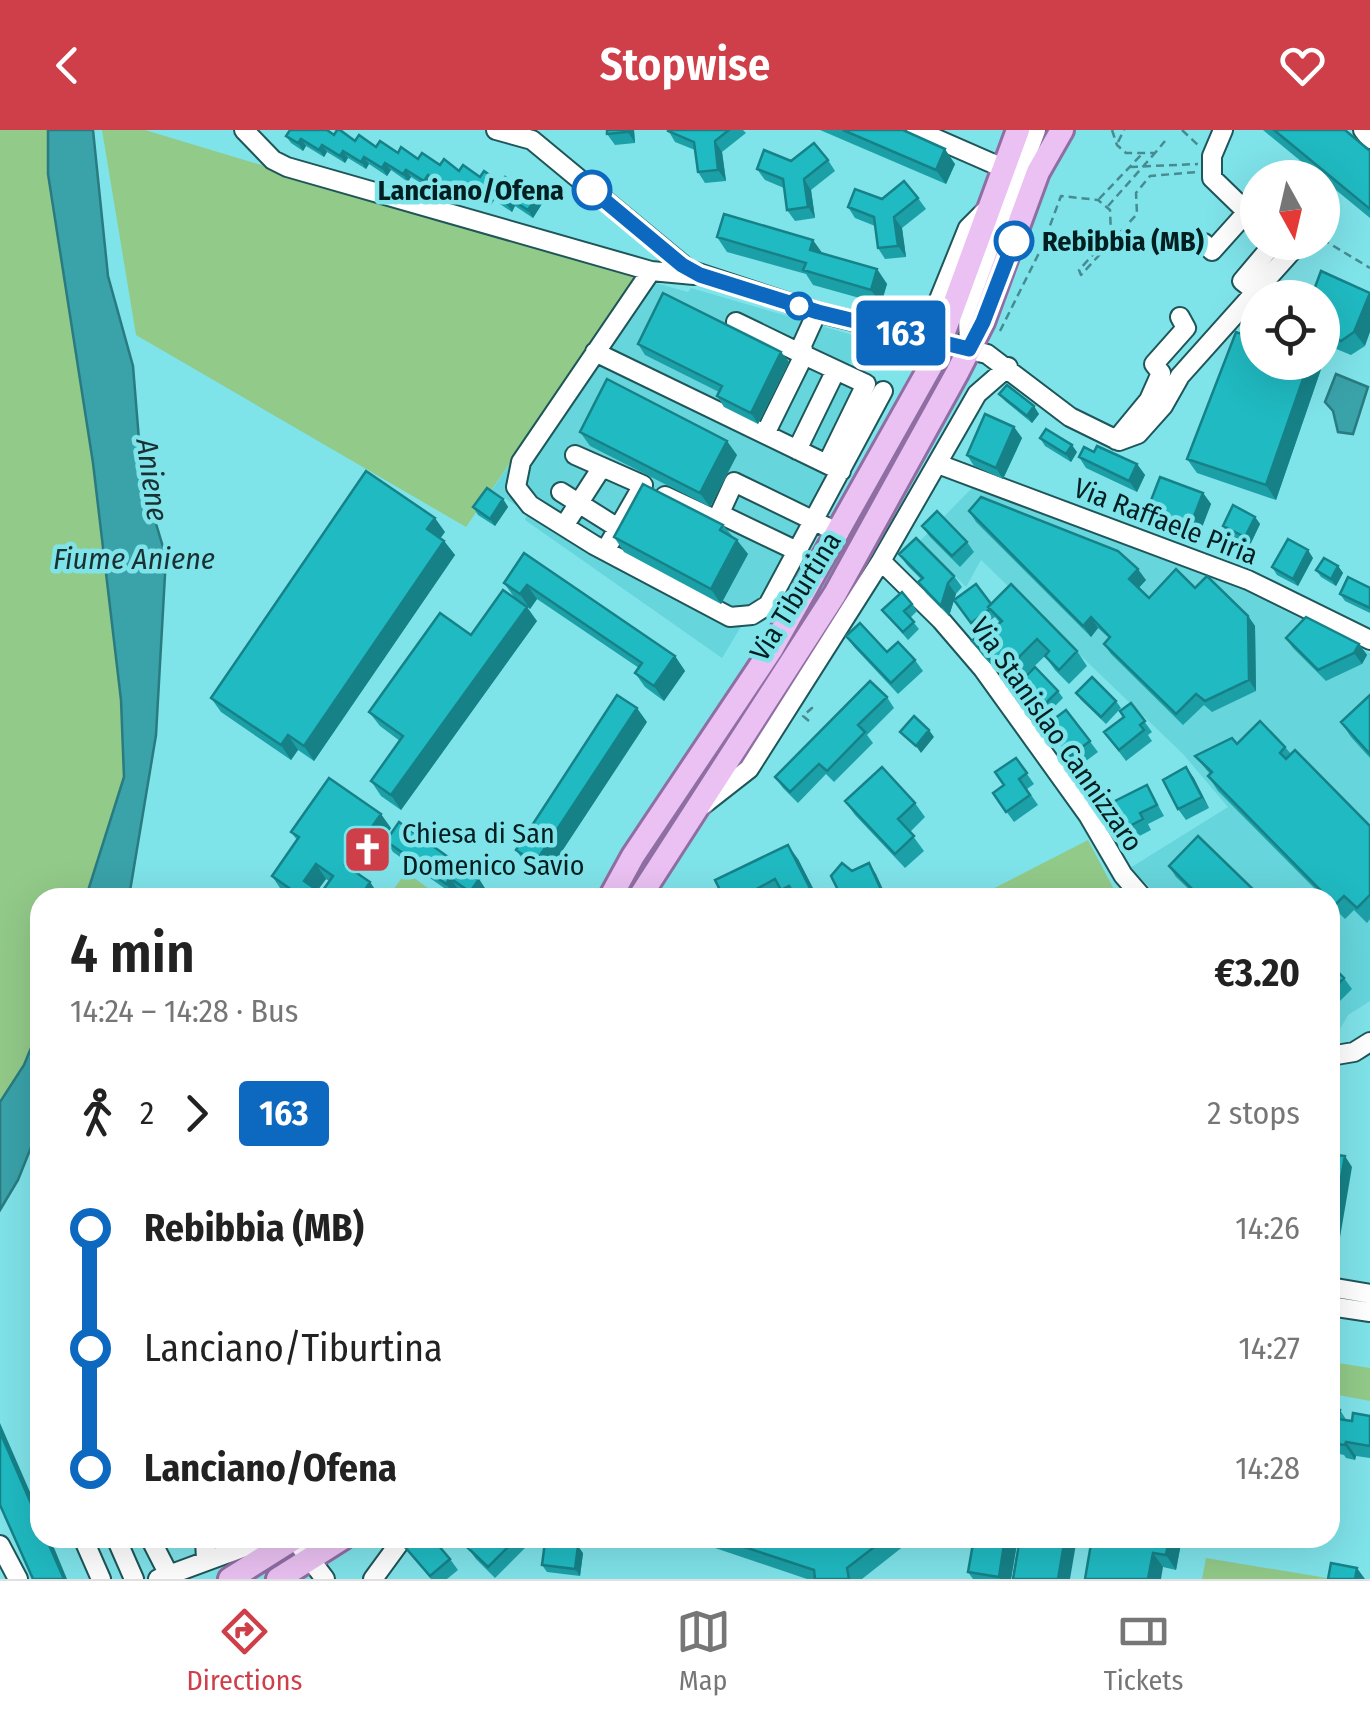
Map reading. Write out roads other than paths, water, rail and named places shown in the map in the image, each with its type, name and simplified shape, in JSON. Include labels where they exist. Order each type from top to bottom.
[{"type":"main road","name":"Via Tiburtina","points":[[615,888],[771,650],[935,359],[1018,130]]},
{"type":"main road","points":[[978,351],[1034,180],[1062,130]]},
{"type":"main road","name":"Via Tiburtina","points":[[645,888],[835,594],[978,351]]},
{"type":"main road","points":[[230,1579],[258,1548]]},
{"type":"main road","points":[[278,1579],[323,1572],[336,1548]]},
{"type":"street","points":[[244,130],[272,160],[287,167],[651,271],[700,275]]},
{"type":"street","points":[[496,130],[528,135],[682,265],[700,275],[818,312],[978,351],[1008,367],[1070,417],[1119,441],[1138,434],[1163,406],[1180,376],[1285,260]]},
{"type":"street","points":[[916,130],[1003,168]]},
{"type":"street","name":"Via Tiburtina","points":[[940,342],[968,313],[1036,130]]},
{"type":"street","points":[[1204,243],[1212,251],[1247,212],[1212,178],[1212,156],[1223,130]]},
{"type":"street","points":[[1363,130],[1370,139]]},
{"type":"street","points":[[651,271],[521,462],[516,486],[530,506],[709,607],[737,618],[752,615],[768,605],[814,519],[866,384],[736,322]]},
{"type":"street","points":[[766,434],[804,354],[802,345],[818,312]]},
{"type":"street","name":"Via Tiburtina","points":[[968,313],[978,351]]},
{"type":"street","points":[[1119,441],[1154,390],[1160,373],[1154,364],[1186,328],[1180,317]]},
{"type":"street","points":[[595,352],[834,467]]},
{"type":"street","name":"Via Tiburtina","points":[[692,814],[749,770],[881,561],[977,394],[1008,367]]},
{"type":"street","points":[[798,450],[836,370]]},
{"type":"street","points":[[834,467],[882,391]]},
{"type":"street","points":[[575,456],[712,518],[724,516],[797,551]]},
{"type":"street","name":"Via Raffaele Piria","points":[[938,464],[1248,580],[1370,640]]},
{"type":"street","points":[[564,526],[602,467]]},
{"type":"street","points":[[718,517],[734,482],[839,533]]},
{"type":"street","points":[[606,551],[643,486]]},
{"type":"street","points":[[561,492],[618,528]]},
{"type":"street","name":"Via Stanislao Cannizzaro","points":[[881,561],[941,620],[983,669],[1088,815],[1134,888]]},
{"type":"street","points":[[1340,1054],[1354,1052],[1370,1042]]},
{"type":"street","points":[[1340,1289],[1370,1294]]},
{"type":"street","points":[[1340,1308],[1370,1312]]},
{"type":"street","points":[[0,1545],[18,1579]]},
{"type":"street","points":[[87,1548],[101,1579]]},
{"type":"street","points":[[120,1548],[134,1579]]},
{"type":"street","points":[[153,1548],[163,1577],[253,1548]]},
{"type":"street","points":[[205,1548],[206,1562]]},
{"type":"street","points":[[303,1548],[323,1572]]},
{"type":"street","points":[[372,1575],[395,1548]]},
{"type":"water","name":"Fiume Aniene","points":[[48,130],[93,130],[108,276],[133,366],[142,477],[166,557],[156,735],[130,888],[89,888],[124,777],[121,700],[93,463],[48,174]]},
{"type":"water","points":[[1340,376],[1368,387],[1353,434],[1338,432],[1333,411],[1325,402],[1334,380],[1340,380]]},
{"type":"water","points":[[30,1050],[30,1150],[0,1210],[0,1102]]},
{"type":"place","name":"Lanciano/Ofena","points":[[592,190]]},
{"type":"place","name":"Rebibbia (MB)","points":[[1014,241]]},
{"type":"place","name":"Chiesa di San Domenico Savio","points":[[367,849]]},
{"type":"water label","name":"Aniene","points":[[152,480]]}]
